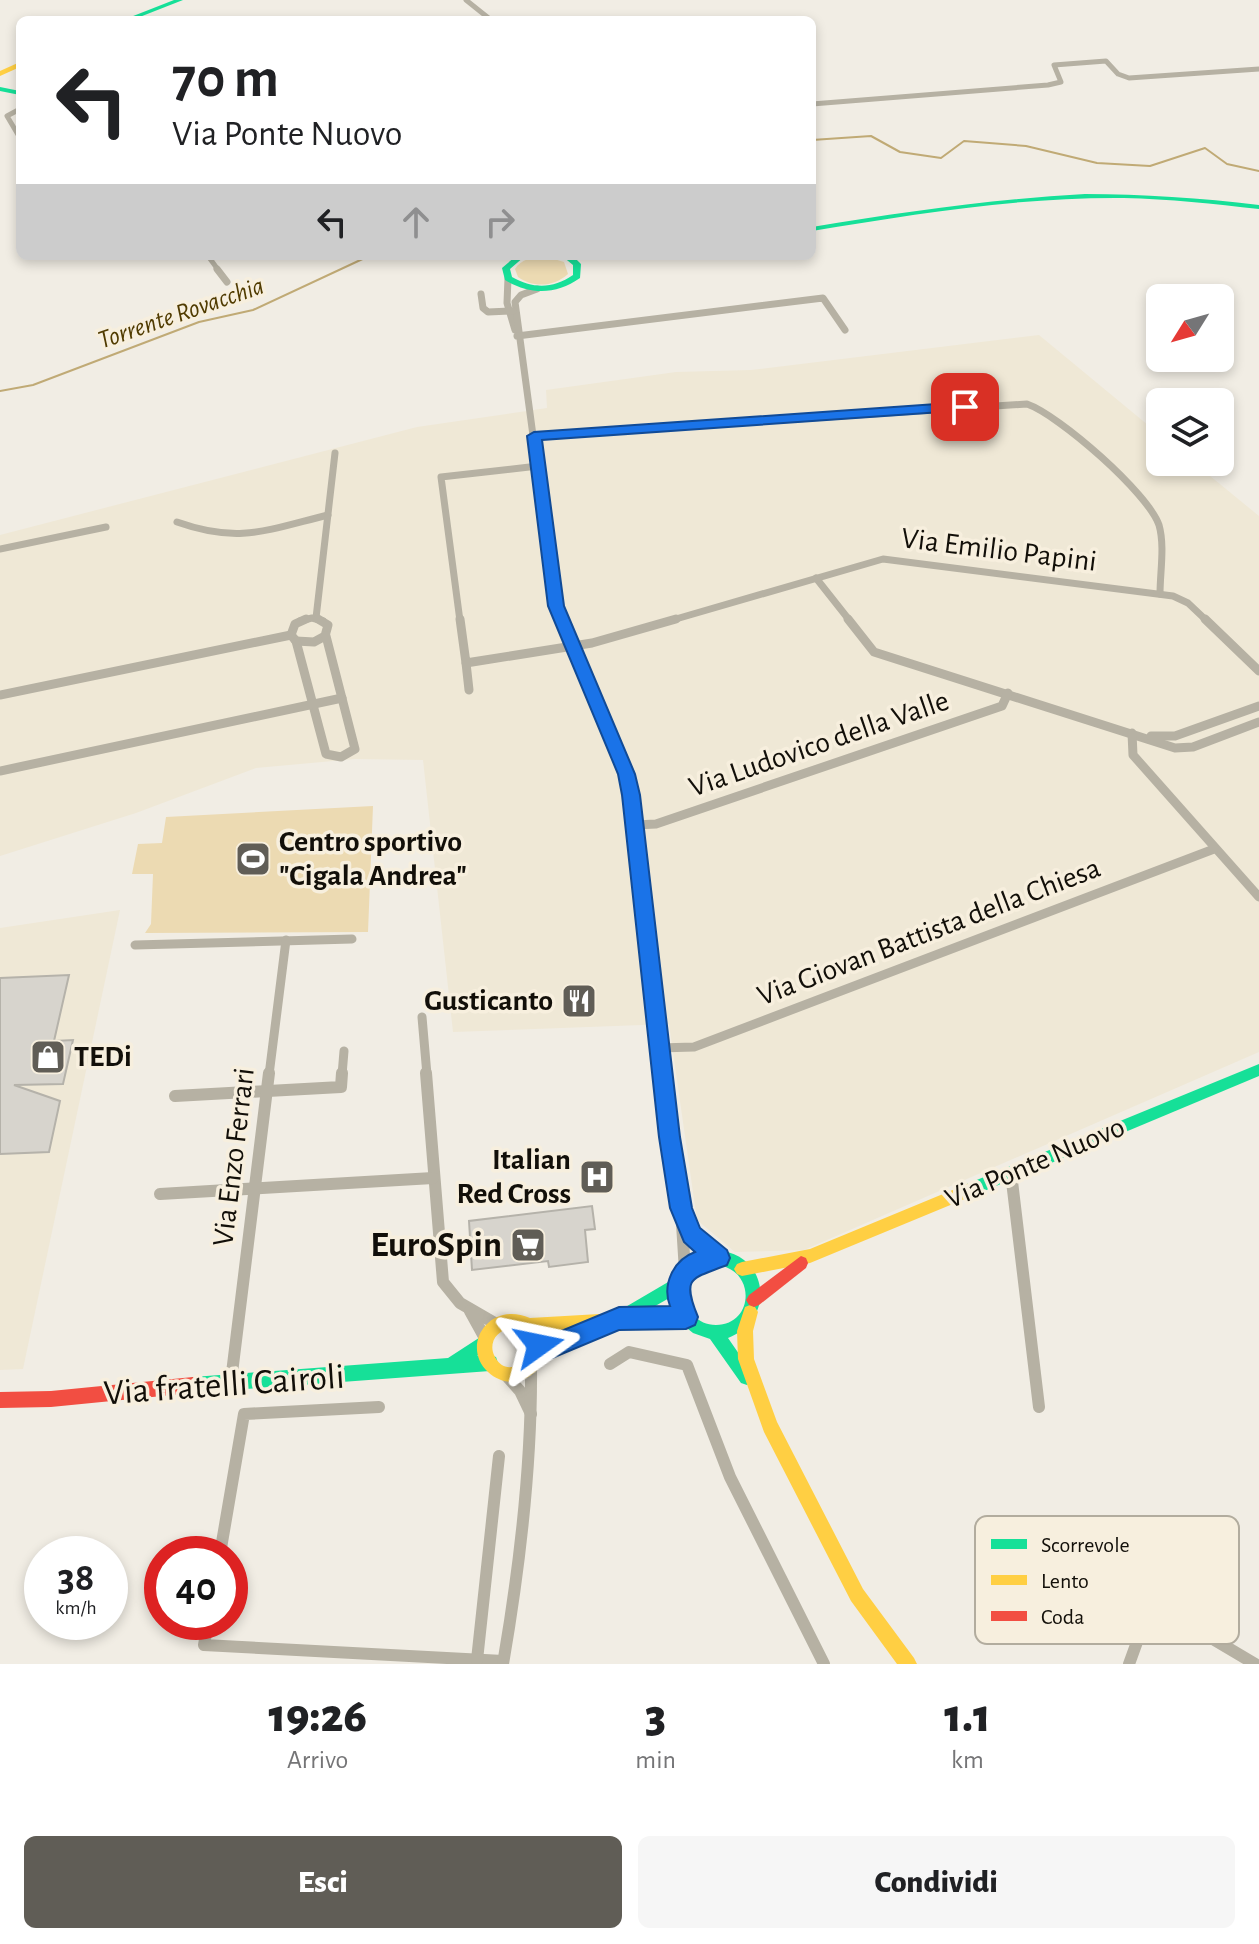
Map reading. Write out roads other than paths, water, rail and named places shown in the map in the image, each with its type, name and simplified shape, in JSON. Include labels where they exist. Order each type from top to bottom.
[{"type":"street","points":[[137,16],[180,0]]},
{"type":"street","points":[[466,0],[486,16]]},
{"type":"street","points":[[816,104],[1048,85],[1061,82],[1054,65],[1096,60],[1106,61],[1118,74],[1129,78],[1259,69]]},
{"type":"street","points":[[0,83],[11,91]]},
{"type":"street","points":[[16,111],[7,116],[16,131]]},
{"type":"street","points":[[816,228],[1025,199],[1166,197],[1259,207]]},
{"type":"street","points":[[211,260],[227,282]]},
{"type":"street","points":[[510,260],[506,268],[523,352],[556,606],[626,774],[635,825],[659,1048],[681,1208],[685,1271]]},
{"type":"street","points":[[572,260],[577,264],[577,276]]},
{"type":"street","points":[[508,278],[519,286],[557,288],[592,267],[619,260]]},
{"type":"street","points":[[513,311],[518,297],[537,289]]},
{"type":"street","points":[[481,294],[486,311],[513,311]]},
{"type":"street","points":[[520,336],[823,298],[845,330]]},
{"type":"street","points":[[534,436],[1021,403],[1041,409],[1141,496],[1159,524],[1160,594]]},
{"type":"street","points":[[316,618],[335,453]]},
{"type":"street","points":[[469,690],[441,477],[538,466]]},
{"type":"street","points":[[177,522],[206,534],[231,537],[274,531],[328,515]]},
{"type":"street","points":[[0,549],[106,527]]},
{"type":"street","name":"Via Emilio Papini","points":[[466,663],[571,648],[883,559],[1160,594],[1188,603],[1259,671]]},
{"type":"street","points":[[816,578],[874,652],[1168,746],[1193,747],[1259,722]]},
{"type":"street","points":[[316,618],[328,625],[326,636],[355,749],[341,757],[326,754],[292,627],[299,621],[316,618]]},
{"type":"street","points":[[0,695],[293,638],[311,643],[326,636]]},
{"type":"street","name":"Via Ludovico della Valle","points":[[635,825],[656,824],[1002,706],[1008,693]]},
{"type":"street","points":[[0,771],[342,698]]},
{"type":"street","points":[[1132,733],[1175,736],[1259,706]]},
{"type":"street","points":[[1132,733],[1133,755],[1259,897]]},
{"type":"street","name":"Via Giovan Battista della Chiesa","points":[[659,1048],[694,1047],[1214,849]]},
{"type":"street","points":[[135,945],[352,939]]},
{"type":"street","name":"Via Enzo Ferrari","points":[[231,1381],[286,940]]},
{"type":"street","points":[[422,1017],[443,1282],[457,1301],[498,1325]]},
{"type":"street","points":[[175,1096],[341,1087],[344,1051]]},
{"type":"street","name":"Via Ponte Nuovo","points":[[742,1269],[810,1256],[1259,1070]]},
{"type":"street","points":[[1011,1173],[1039,1407]]},
{"type":"street","points":[[160,1194],[433,1178]]},
{"type":"street","points":[[681,1208],[692,1235],[719,1258],[742,1269],[749,1278],[752,1306],[745,1331],[746,1359],[755,1390],[820,1528],[857,1595],[908,1664]]},
{"type":"street","name":"Via Ponte Nuovo","points":[[713,1331],[735,1327],[752,1306],[810,1256]]},
{"type":"street","points":[[719,1258],[694,1263],[685,1271],[679,1284],[680,1307],[694,1324],[713,1331],[755,1390]]},
{"type":"street","points":[[538,1352],[615,1320],[679,1284]]},
{"type":"street","points":[[470,1311],[486,1341],[490,1363],[520,1391],[532,1417]]},
{"type":"street","points":[[486,1341],[498,1325],[517,1320],[530,1326],[686,1317]]},
{"type":"street","points":[[205,1640],[204,1645],[503,1663],[525,1500],[532,1417],[531,1365],[538,1352],[538,1338],[530,1326]]},
{"type":"street","name":"Via fratelli Cairoli","points":[[448,1366],[486,1341]]},
{"type":"street","points":[[610,1364],[629,1352],[687,1365],[730,1477],[824,1664]]},
{"type":"street","name":"Via fratelli Cairoli","points":[[0,1400],[51,1399],[231,1381],[490,1363]]},
{"type":"street","points":[[504,1373],[518,1373],[531,1365]]},
{"type":"street","points":[[223,1536],[244,1414],[379,1407]]},
{"type":"street","points":[[477,1660],[499,1456]]},
{"type":"street","points":[[1129,1664],[1136,1644]]},
{"type":"street","points":[[1221,1644],[1255,1664]]},
{"type":"waterway","name":"Torrente Rovacchia","points":[[816,140],[871,136],[900,152],[941,158],[964,141],[1026,146],[1097,163],[1150,166],[1205,148],[1227,164],[1259,171]]},
{"type":"waterway","name":"Torrente Rovacchia","points":[[0,391],[33,385],[199,322],[253,310],[360,260]]},
{"type":"place","name":"Centro sportivo \"Cigala Andrea\"","points":[[253,859]]},
{"type":"place","name":"Gusticanto","points":[[579,1001]]},
{"type":"place","name":"TEDi","points":[[48,1057]]},
{"type":"place","name":"Italian Red Cross","points":[[597,1177]]},
{"type":"place","name":"EuroSpin","points":[[528,1245]]}]
